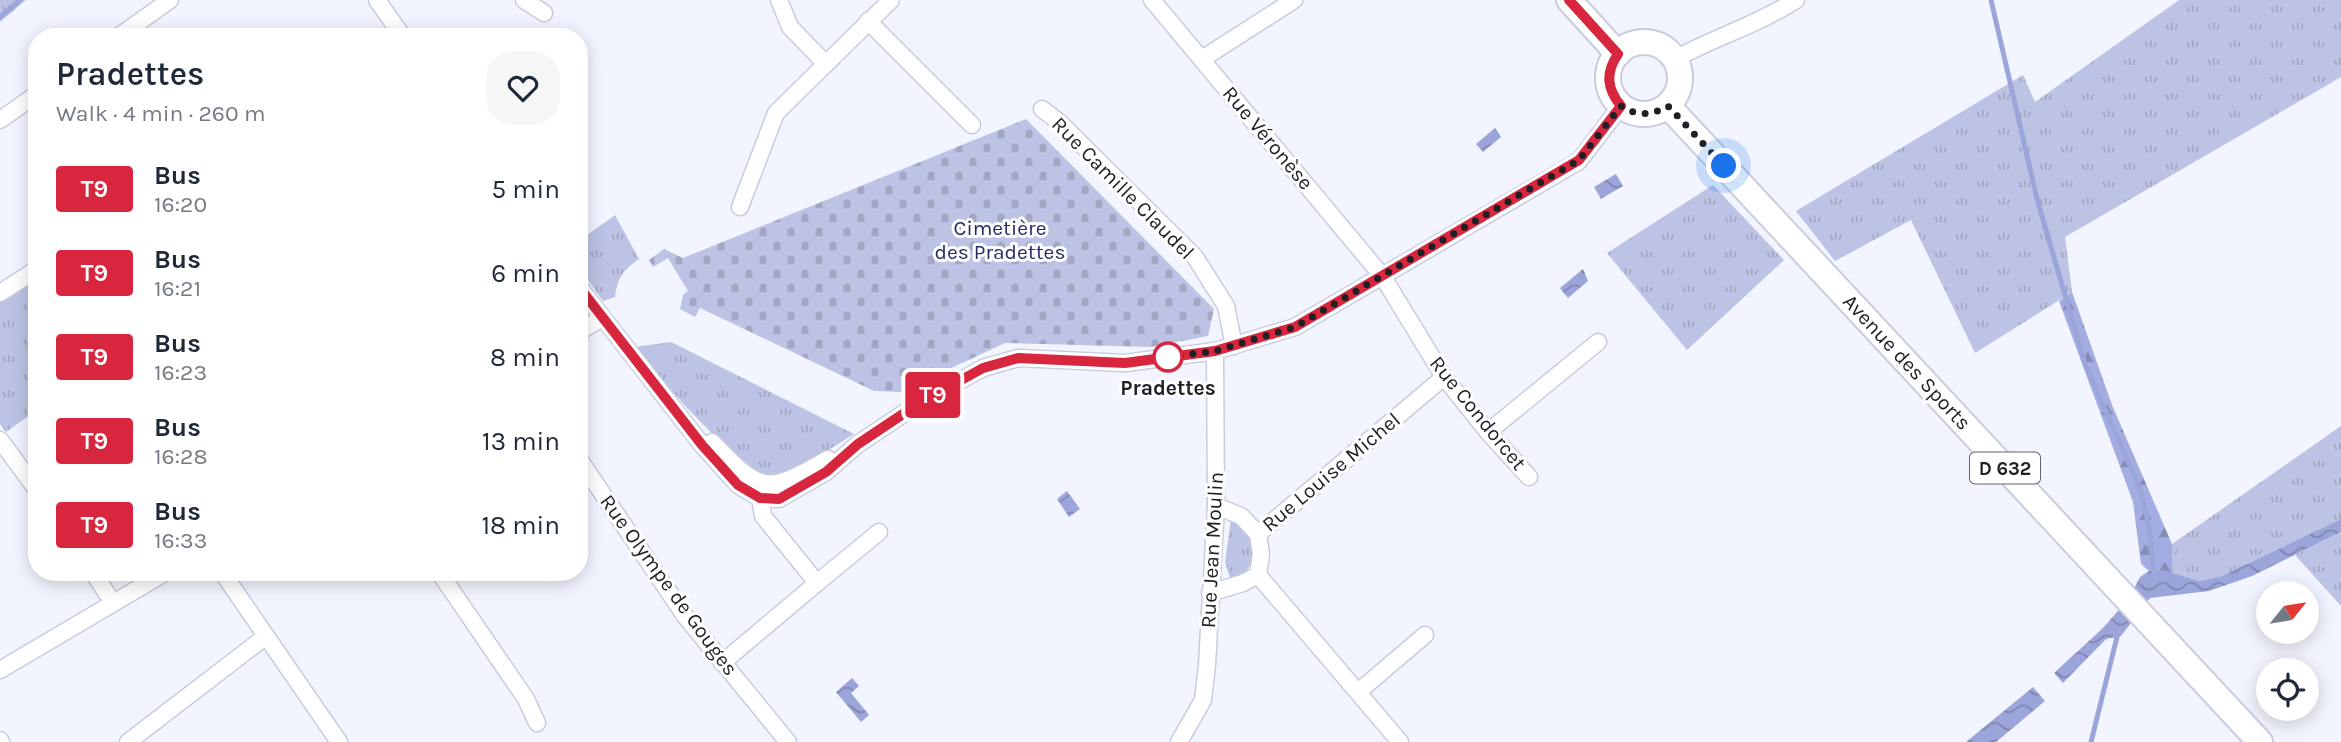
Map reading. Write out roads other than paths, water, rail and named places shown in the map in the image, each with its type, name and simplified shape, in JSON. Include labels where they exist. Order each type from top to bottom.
[{"type":"main road","points":[[1569,0],[1618,54]]},
{"type":"main road","points":[[1647,42],[1668,51],[1675,59],[1680,79],[1674,99],[1668,106],[1659,112],[1639,114],[1621,106],[1609,84],[1609,72],[1618,54],[1637,43],[1647,42]]},
{"type":"main road","name":"Avenue des Sports","points":[[1668,106],[2260,742]]},
{"type":"street","points":[[131,28],[170,0]]},
{"type":"street","points":[[377,0],[396,28]]},
{"type":"street","points":[[524,0],[544,13]]},
{"type":"street","points":[[779,0],[790,27],[825,64]]},
{"type":"street","points":[[740,207],[776,113],[891,0]]},
{"type":"street","name":"Rue Véronèse","points":[[1152,0],[1383,276]]},
{"type":"street","points":[[1202,59],[1294,0]]},
{"type":"street","points":[[1675,59],[1712,39],[1769,17],[1796,0]]},
{"type":"street","points":[[869,21],[972,125]]},
{"type":"street","points":[[0,120],[28,100]]},
{"type":"street","points":[[762,491],[789,481],[858,444],[918,404],[983,368],[1018,358],[1125,363],[1215,351],[1295,327],[1579,160],[1621,106]]},
{"type":"street","name":"Rue Camille Claudel","points":[[1042,109],[1059,122],[1195,257],[1226,306],[1234,346]]},
{"type":"street","points":[[0,293],[28,275]]},
{"type":"street","name":"Rue Condorcet","points":[[1383,276],[1444,377],[1529,477]]},
{"type":"street","points":[[588,299],[679,413],[762,491],[763,516],[817,583]]},
{"type":"street","points":[[588,327],[602,318]]},
{"type":"street","points":[[1488,432],[1598,342]]},
{"type":"street","name":"Rue Jean Moulin","points":[[1179,742],[1203,700],[1216,506],[1215,351]]},
{"type":"street","name":"Rue Louise Michel","points":[[1216,506],[1241,516],[1258,534],[1444,377]]},
{"type":"street","points":[[0,440],[6,460],[28,481]]},
{"type":"street","name":"Rue Olympe de Gouges","points":[[588,472],[685,616],[788,742]]},
{"type":"street","points":[[722,663],[879,532]]},
{"type":"street","points":[[1258,534],[1261,554],[1258,575],[1400,742]]},
{"type":"street","points":[[1210,593],[1243,583],[1258,575]]},
{"type":"street","points":[[99,581],[113,603]]},
{"type":"street","points":[[0,670],[151,581]]},
{"type":"street","points":[[228,581],[339,742]]},
{"type":"street","points":[[445,581],[526,699],[537,723]]},
{"type":"street","points":[[1358,692],[1425,635]]},
{"type":"street","points":[[128,742],[265,637]]},
{"type":"water","points":[[1495,128],[1501,137],[1483,152],[1476,144]]},
{"type":"water","points":[[1616,174],[1623,186],[1601,199],[1594,187]]},
{"type":"water","points":[[1583,269],[1588,281],[1568,298],[1560,288]]},
{"type":"water","points":[[1067,491],[1080,509],[1069,517],[1057,499]]},
{"type":"water","points":[[2341,519],[2341,532],[2252,576],[2209,591],[2150,598],[2121,636],[2106,639],[2063,683],[2054,673],[2103,628],[2129,598],[2140,577],[2149,571],[2163,570],[2200,581],[2222,576]]},
{"type":"water","points":[[852,678],[859,686],[851,693],[869,715],[861,722],[836,692]]},
{"type":"water","points":[[2033,687],[2045,701],[1996,742],[1966,742]]},
{"type":"waterway","points":[[0,17],[20,0]]},
{"type":"waterway","points":[[1991,0],[2037,199],[2085,364],[2141,491],[2150,533],[2154,574]]},
{"type":"waterway","points":[[2091,742],[2118,633]]},
{"type":"place","name":"Pradettes","points":[[1168,357]]},
{"type":"park label","name":"Cimetière des Pradettes","points":[[1000,240]]}]
